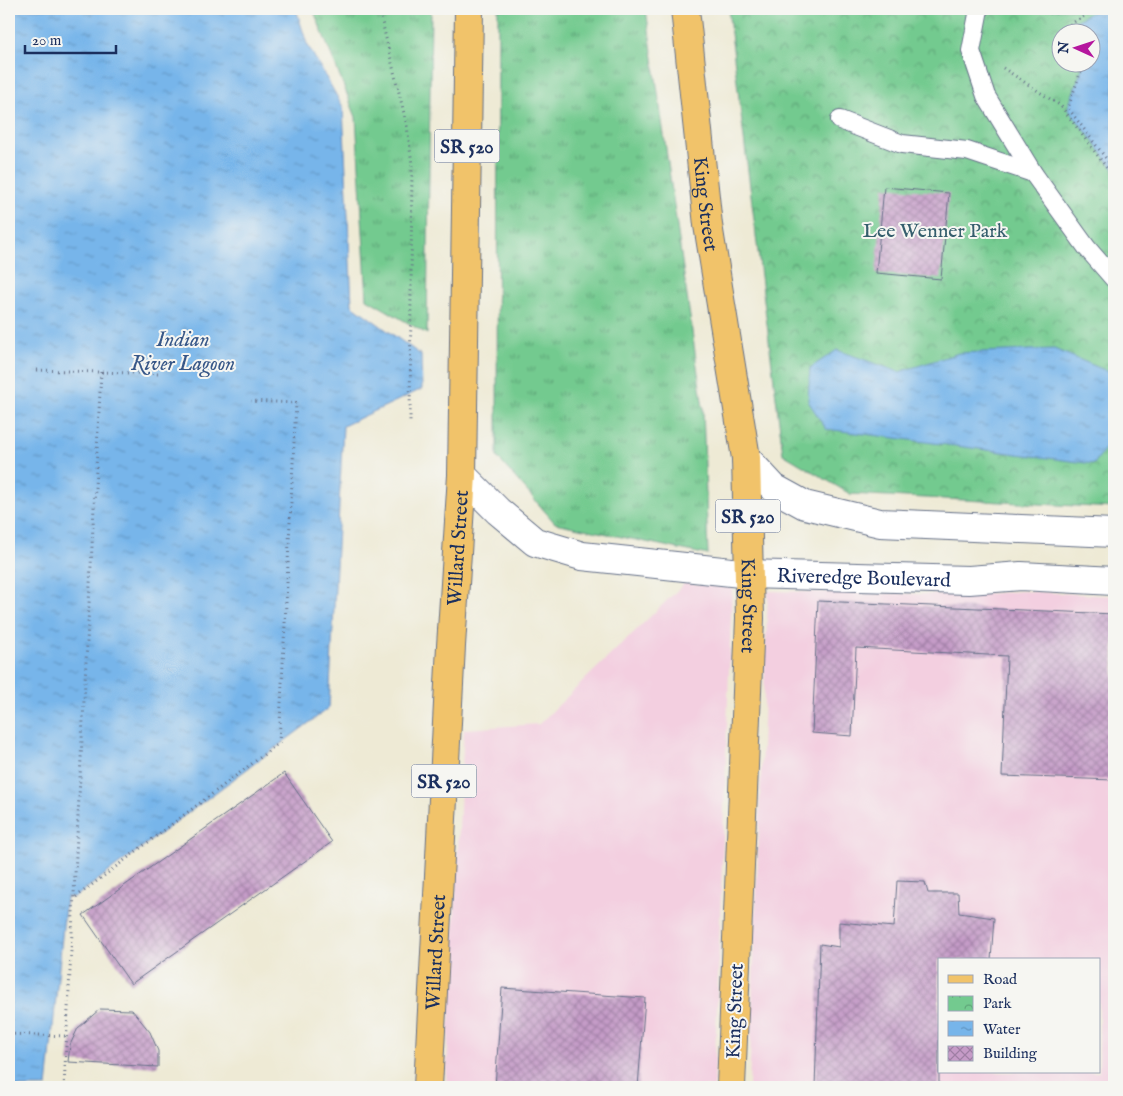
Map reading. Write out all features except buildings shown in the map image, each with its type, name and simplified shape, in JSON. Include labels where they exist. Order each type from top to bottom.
[{"type":"main road","name":"Willard Street","points":[[428,1087],[462,475],[469,9]]},
{"type":"main road","name":"King Street","points":[[685,9],[708,224],[746,458],[750,574],[731,1087]]},
{"type":"street","points":[[746,458],[774,488],[806,505],[880,523],[1114,533]]},
{"type":"street","name":"Riveredge Boulevard","points":[[462,475],[498,511],[535,542],[582,556],[750,574],[969,580],[1021,576],[1114,581]]},
{"type":"lane","points":[[979,9],[971,51],[986,96],[1033,173],[1087,248],[1114,279]]},
{"type":"lane","points":[[840,120],[902,144],[967,151],[1033,173]]},
{"type":"path","points":[[379,9],[407,126],[412,164],[410,423]]},
{"type":"path","points":[[1048,9],[1052,15],[1064,9]]},
{"type":"path","points":[[1074,22],[1097,9]]},
{"type":"path","points":[[999,66],[1061,106],[1109,171],[1114,170]]},
{"type":"path","points":[[1081,72],[1068,108],[1114,170]]},
{"type":"path","points":[[37,370],[160,374]]},
{"type":"path","points":[[64,1087],[101,372]]},
{"type":"path","points":[[75,898],[279,743],[296,403],[251,401]]},
{"type":"path","points":[[9,1034],[67,1036]]},
{"type":"shaded area","points":[[685,583],[732,588],[714,1087],[446,1087],[464,729],[539,724]]},
{"type":"shaded area","points":[[768,591],[970,595],[1022,591],[1114,596],[1114,1087],[749,1087]]},
{"type":"green space","points":[[313,9],[431,9],[427,334],[367,299],[356,117]]},
{"type":"green space","points":[[498,9],[646,9],[703,408],[708,555],[555,523],[497,457]]},
{"type":"green space","name":"Lee Wenner Park","points":[[728,9],[1097,9],[1075,22],[1050,22],[1050,72],[1081,72],[1068,108],[1114,169],[1114,508],[850,494],[783,454]]},
{"type":"water","name":"Indian River Lagoon","points":[[9,9],[296,9],[307,44],[343,107],[352,305],[421,355],[422,389],[343,426],[329,708],[75,897],[66,897],[47,1087],[9,1087]]},
{"type":"water","points":[[1097,9],[1114,9],[1114,169],[1068,108],[1081,72],[1100,72],[1100,22],[1074,22]]},
{"type":"water","points":[[1054,349],[1114,374],[1114,436],[1094,464],[826,429],[808,401],[810,368],[837,350],[899,372],[959,353]]}]
